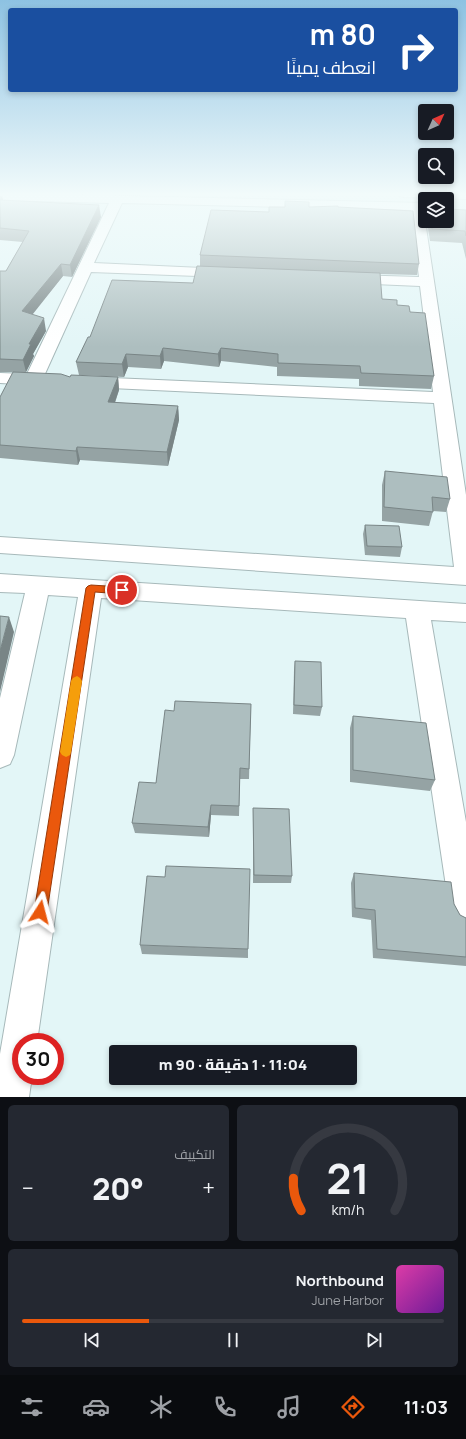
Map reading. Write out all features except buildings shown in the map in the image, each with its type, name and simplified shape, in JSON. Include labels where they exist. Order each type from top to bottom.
[{"type":"street","points":[[32,380],[96,244]]},
{"type":"street","points":[[424,244],[427,282],[466,572]]},
{"type":"street","points":[[85,268],[236,274]]},
{"type":"street","points":[[340,278],[427,282]]},
{"type":"street","points":[[0,378],[443,398]]},
{"type":"street","points":[[0,545],[466,576]]},
{"type":"street","points":[[0,583],[466,613]]},
{"type":"street","points":[[0,755],[39,585]]},
{"type":"street","points":[[11,1097],[91,588]]},
{"type":"street","points":[[417,610],[466,913]]},
{"type":"slow traffic","points":[[66,752],[77,681]]},
{"type":"route","points":[[40,912],[91,588],[122,590]]}]
